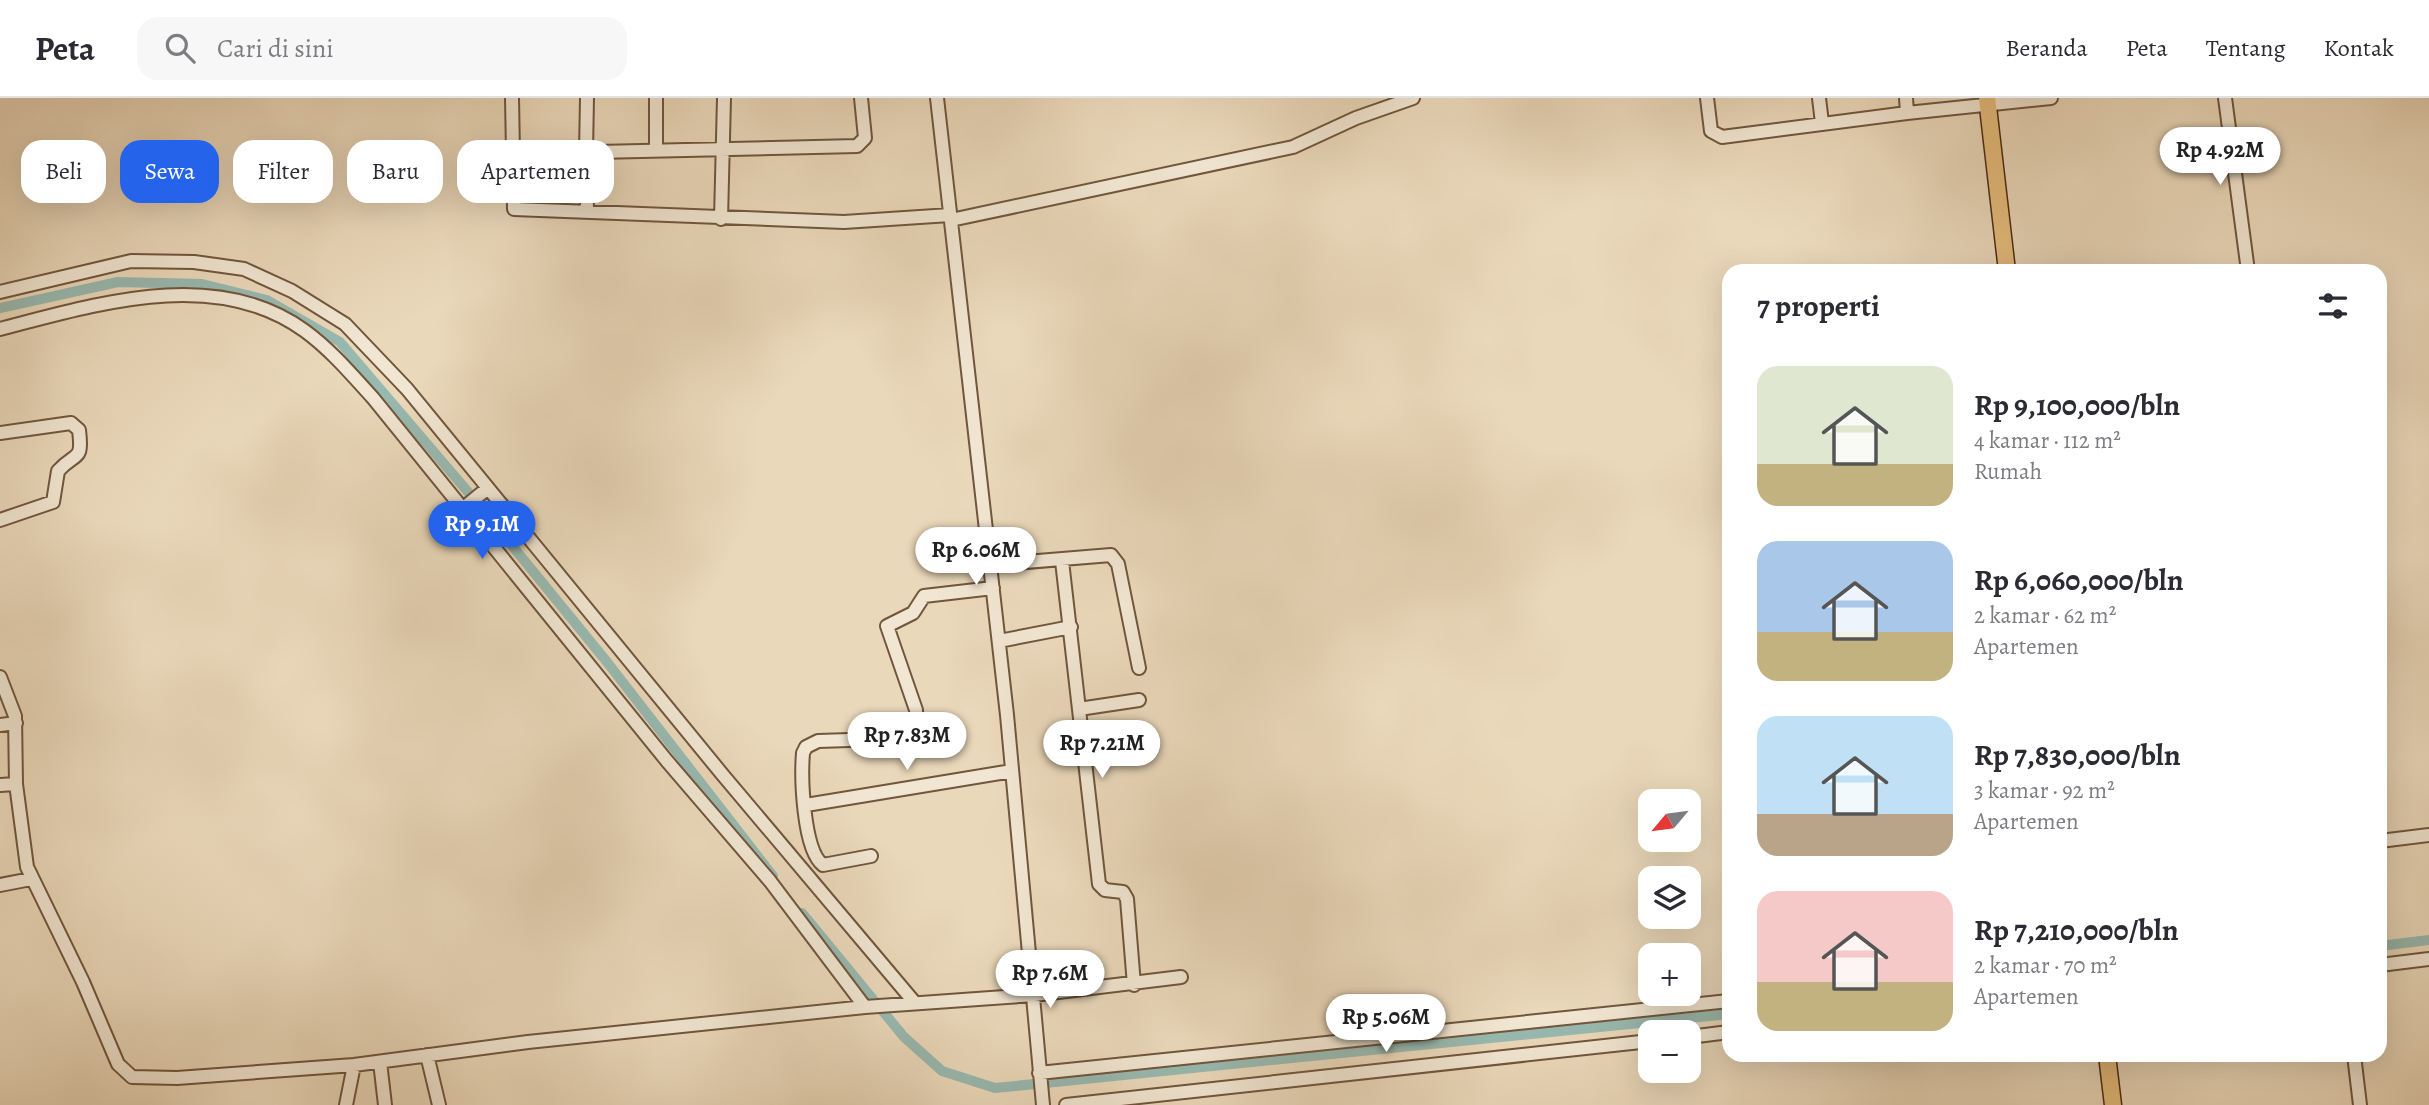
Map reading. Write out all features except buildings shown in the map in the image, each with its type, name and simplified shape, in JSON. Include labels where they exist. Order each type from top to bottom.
[{"type":"main road","points":[[1988,102],[2006,264]]},
{"type":"main road","points":[[2108,1062],[2113,1105]]},
{"type":"street","points":[[512,98],[514,209],[721,219],[879,222],[951,217],[1293,147],[1356,118],[1413,98]]},
{"type":"street","points":[[586,140],[587,98]]},
{"type":"street","points":[[656,98],[656,151]]},
{"type":"street","points":[[721,219],[724,98]]},
{"type":"street","points":[[614,152],[858,146],[865,138],[860,98]]},
{"type":"street","points":[[937,98],[999,641],[1034,995],[1042,1104]]},
{"type":"street","points":[[1707,98],[1711,131],[1717,137],[1988,102],[2051,98]]},
{"type":"street","points":[[1819,98],[1822,123]]},
{"type":"street","points":[[1906,98],[1907,113]]},
{"type":"street","points":[[2225,98],[2247,264]]},
{"type":"street","points":[[587,203],[587,212]]},
{"type":"street","points":[[0,292],[131,261],[194,262],[244,270],[309,300],[358,335],[915,1003]]},
{"type":"street","points":[[0,329],[104,306],[194,294],[218,295],[262,307],[303,329],[345,368],[463,508],[770,881],[870,1007]]},
{"type":"street","points":[[0,433],[71,423],[79,430],[81,447],[78,458],[58,471],[53,502],[0,520]]},
{"type":"street","points":[[463,508],[486,489]]},
{"type":"street","points":[[990,565],[1111,555],[1117,560],[1139,668]]},
{"type":"street","points":[[1062,561],[1099,884],[1105,890],[1123,891],[1127,899],[1134,985]]},
{"type":"street","points":[[823,865],[814,856],[809,843],[803,752],[811,743],[881,739],[918,729],[916,710],[888,624],[913,613],[923,596],[993,588]]},
{"type":"street","points":[[999,641],[1071,627]]},
{"type":"street","points":[[0,677],[14,707],[16,783],[22,845],[31,879],[83,982],[118,1064],[126,1075],[177,1078],[354,1065],[519,1042],[870,1007],[1034,995],[1134,985],[1181,977]]},
{"type":"street","points":[[1079,709],[1139,700]]},
{"type":"street","points":[[0,725],[16,723]]},
{"type":"street","points":[[806,805],[1012,771]]},
{"type":"street","points":[[0,785],[16,783]]},
{"type":"street","points":[[2387,840],[2429,835]]},
{"type":"street","points":[[812,880],[823,865],[871,856]]},
{"type":"street","points":[[0,885],[31,879]]},
{"type":"street","points":[[2387,964],[2429,959]]},
{"type":"street","points":[[1040,1075],[1722,1002]]},
{"type":"street","points":[[1701,1036],[1722,1033]]},
{"type":"street","points":[[1066,1105],[1638,1042]]},
{"type":"street","points":[[427,1055],[439,1105]]},
{"type":"street","points":[[380,1062],[385,1105]]},
{"type":"street","points":[[2355,1062],[2360,1105]]},
{"type":"street","points":[[346,1105],[354,1065]]},
{"type":"waterway","points":[[0,308],[118,282],[202,284],[267,300],[340,342],[474,499],[607,662],[773,876]]},
{"type":"waterway","points":[[802,913],[904,1037],[942,1071],[995,1088],[1722,1015]]},
{"type":"waterway","points":[[2387,945],[2429,940]]}]
